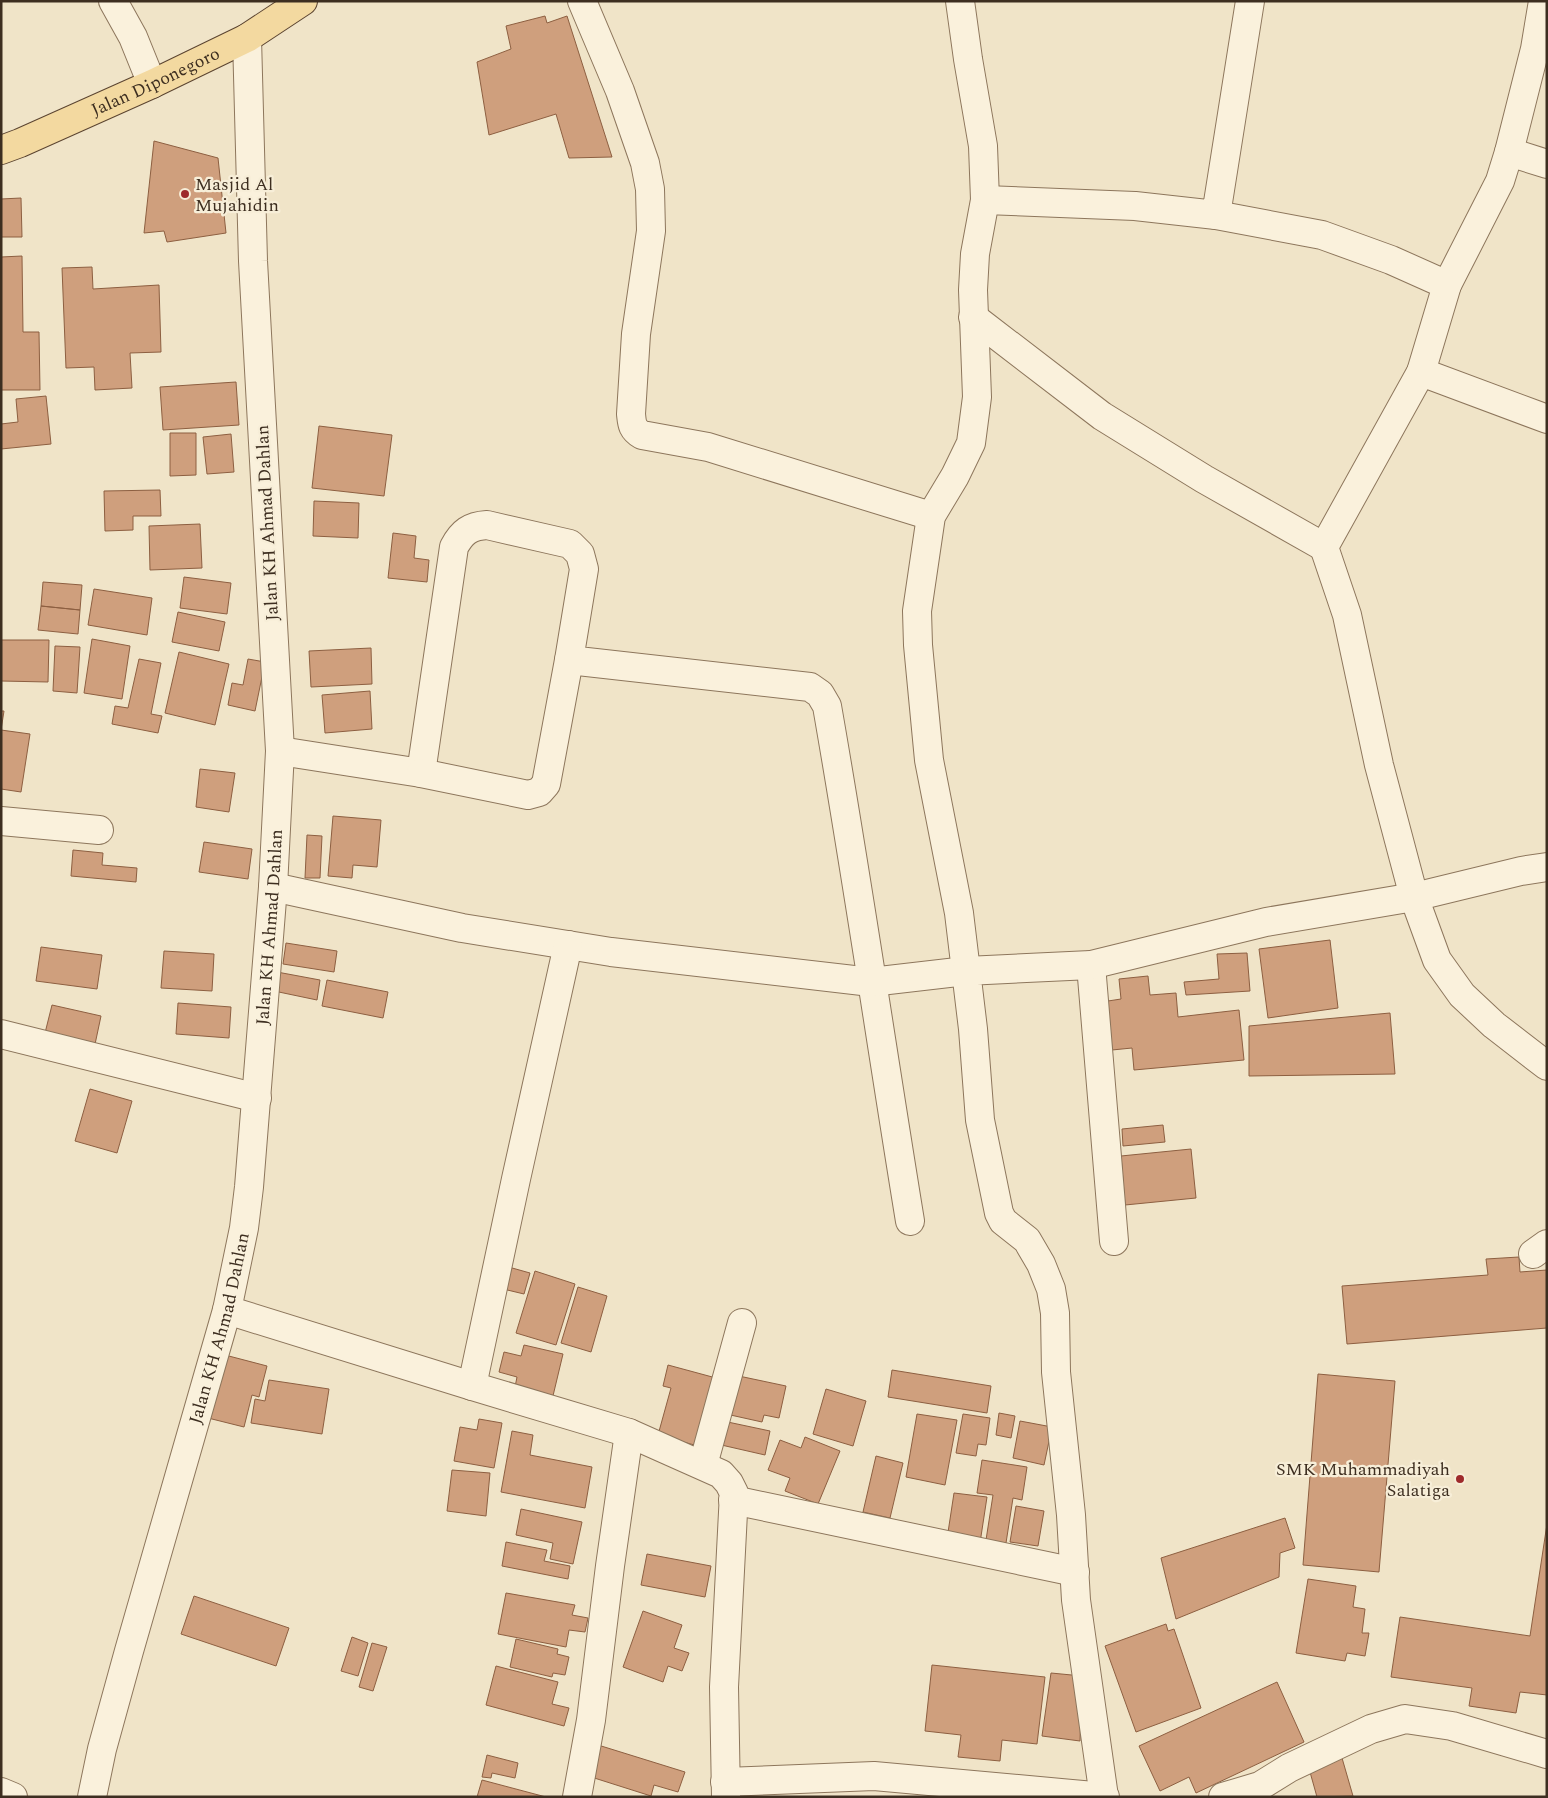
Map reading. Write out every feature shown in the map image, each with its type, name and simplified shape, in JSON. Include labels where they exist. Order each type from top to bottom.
[{"type":"main road","name":"Jalan Diponegoro","points":[[1,150],[152,84],[247,38],[303,1]]},
{"type":"street","points":[[113,1],[133,37],[152,84]]},
{"type":"street","points":[[582,1],[620,91],[645,163],[650,189],[651,231],[636,334],[632,404],[632,426],[634,430],[642,434],[708,448],[931,516]]},
{"type":"street","points":[[227,1310],[629,1433],[721,1474],[734,1493],[724,1687],[725,1789],[874,1776],[1105,1797],[1076,1600],[1056,1372],[1055,1313],[1052,1297],[1041,1264],[1027,1240],[1003,1220],[999,1213],[980,1120],[973,1029],[959,913],[929,760],[918,645],[917,611],[931,516],[955,476],[971,443],[977,397],[972,317],[976,254],[985,200],[983,146],[960,1]]},
{"type":"street","points":[[1216,215],[1250,1]]},
{"type":"street","points":[[1324,547],[1421,372],[1447,285],[1500,181],[1540,63],[1544,1]]},
{"type":"street","name":"Jalan KH Ahmad Dahlan","points":[[92,1797],[102,1748],[227,1310],[244,1228],[257,1098],[264,982],[273,887],[280,751],[252,261],[247,38]]},
{"type":"street","points":[[1509,152],[1547,164]]},
{"type":"street","points":[[985,200],[1135,206],[1216,215],[1322,235],[1391,260],[1447,285]]},
{"type":"street","points":[[972,317],[1102,416],[1204,479],[1324,547],[1347,615],[1379,765],[1414,897],[1437,960],[1462,994],[1494,1025],[1547,1066]]},
{"type":"street","points":[[1421,372],[1547,419]]},
{"type":"street","points":[[280,751],[421,773],[528,795],[539,792],[546,784],[584,569],[580,554],[570,544],[487,525],[471,527],[464,531],[454,547],[421,773]]},
{"type":"street","points":[[569,660],[810,687],[820,694],[826,706],[850,837],[871,982],[910,1221]]},
{"type":"street","points":[[1,820],[99,830]]},
{"type":"street","points":[[273,887],[462,928],[611,952],[871,982],[966,971],[1091,965],[1266,922],[1414,897],[1547,867]]},
{"type":"street","points":[[472,1386],[568,945]]},
{"type":"street","points":[[1091,965],[1114,1241]]},
{"type":"street","points":[[1,1034],[257,1098]]},
{"type":"street","points":[[703,1465],[742,1323]]},
{"type":"street","points":[[577,1797],[591,1720],[629,1433]]},
{"type":"street","points":[[734,1500],[1074,1572]]},
{"type":"street","points":[[1223,1797],[1260,1786],[1289,1768],[1371,1729],[1405,1719],[1452,1726],[1547,1754]]},
{"type":"street","points":[[1,1792],[13,1797]]},
{"type":"building","points":[[545,16],[547,23],[567,16],[612,157],[569,158],[556,114],[489,135],[477,62],[511,49],[506,26]]},
{"type":"building","name":"Masjid Al Mujahidin","points":[[154,141],[218,158],[226,233],[167,242],[164,231],[144,233]]},
{"type":"building","points":[[21,198],[22,237],[1,237],[1,199]]},
{"type":"building","points":[[22,256],[23,332],[39,332],[40,390],[1,390],[1,257]]},
{"type":"building","points":[[92,267],[93,289],[159,285],[161,352],[130,353],[132,388],[95,390],[94,367],[66,368],[62,268]]},
{"type":"building","points":[[236,382],[239,425],[163,430],[160,387]]},
{"type":"building","points":[[46,396],[51,444],[1,449],[1,424],[18,422],[16,399]]},
{"type":"building","points":[[319,426],[392,435],[384,496],[312,488]]},
{"type":"building","points":[[170,433],[196,433],[196,475],[170,476]]},
{"type":"building","points":[[231,434],[234,472],[207,474],[203,437]]},
{"type":"building","points":[[160,490],[161,516],[133,516],[133,530],[105,531],[104,491]]},
{"type":"building","points":[[314,501],[359,503],[358,538],[313,536]]},
{"type":"building","points":[[200,524],[202,568],[150,570],[149,526]]},
{"type":"building","points":[[393,533],[416,536],[414,558],[429,560],[427,582],[388,578]]},
{"type":"building","points":[[184,577],[231,583],[227,614],[180,608]]},
{"type":"building","points":[[43,582],[82,585],[80,610],[41,606]]},
{"type":"building","points":[[94,589],[152,598],[147,635],[88,625]]},
{"type":"building","points":[[41,606],[80,610],[78,634],[38,630]]},
{"type":"building","points":[[178,612],[225,622],[219,651],[172,642]]},
{"type":"building","points":[[92,639],[130,646],[122,699],[84,693]]},
{"type":"building","points":[[1,640],[49,640],[48,682],[1,681]]},
{"type":"building","points":[[55,646],[80,647],[77,693],[53,691]]},
{"type":"building","points":[[371,648],[372,684],[311,687],[309,651]]},
{"type":"building","points":[[179,652],[229,664],[215,725],[165,713]]},
{"type":"building","points":[[139,659],[161,663],[151,714],[162,716],[158,733],[112,724],[115,706],[128,708]]},
{"type":"building","points":[[248,659],[265,662],[255,711],[228,705],[232,683],[243,685]]},
{"type":"building","points":[[370,691],[372,729],[325,733],[322,695]]},
{"type":"building","points":[[1,711],[4,711],[1,730]]},
{"type":"building","points":[[1,730],[30,734],[21,792],[1,789]]},
{"type":"building","points":[[200,769],[235,773],[229,812],[196,807]]},
{"type":"building","points":[[333,816],[381,820],[377,867],[353,865],[352,878],[328,876]]},
{"type":"building","points":[[307,835],[322,836],[320,878],[305,878]]},
{"type":"building","points":[[204,842],[252,849],[248,879],[199,872]]},
{"type":"building","points":[[73,850],[103,853],[102,865],[137,868],[136,882],[71,876]]},
{"type":"building","points":[[1330,940],[1338,1008],[1268,1018],[1259,949]]},
{"type":"building","points":[[286,943],[337,951],[334,972],[283,964]]},
{"type":"building","points":[[41,947],[102,955],[97,989],[36,981]]},
{"type":"building","points":[[164,951],[214,954],[212,991],[161,988]]},
{"type":"building","points":[[1247,953],[1250,991],[1186,995],[1184,982],[1219,979],[1217,954]]},
{"type":"building","points":[[277,972],[320,980],[317,1000],[274,991]]},
{"type":"building","points":[[1148,976],[1150,995],[1176,993],[1178,1017],[1239,1010],[1244,1060],[1134,1070],[1132,1048],[1112,1050],[1108,1001],[1121,999],[1119,979]]},
{"type":"building","points":[[327,980],[388,992],[383,1018],[322,1006]]},
{"type":"building","points":[[178,1003],[231,1007],[229,1038],[176,1034]]},
{"type":"building","points":[[52,1005],[101,1016],[94,1049],[44,1037]]},
{"type":"building","points":[[1390,1013],[1395,1074],[1249,1076],[1249,1026]]},
{"type":"building","points":[[90,1089],[132,1101],[117,1153],[75,1141]]},
{"type":"building","points":[[1163,1125],[1165,1142],[1123,1146],[1122,1129]]},
{"type":"building","points":[[1191,1149],[1196,1198],[1125,1205],[1121,1156]]},
{"type":"building","points":[[1519,1257],[1520,1272],[1547,1270],[1547,1328],[1347,1344],[1342,1286],[1488,1275],[1486,1259]]},
{"type":"building","points":[[505,1266],[530,1273],[524,1294],[499,1288]]},
{"type":"building","points":[[535,1271],[575,1284],[556,1345],[516,1333]]},
{"type":"building","points":[[578,1287],[607,1296],[591,1352],[561,1343]]},
{"type":"building","points":[[524,1345],[563,1354],[552,1400],[514,1392],[517,1377],[499,1372],[504,1352],[521,1356]]},
{"type":"building","points":[[225,1355],[267,1366],[259,1397],[252,1395],[244,1427],[208,1418]]},
{"type":"building","points":[[668,1365],[716,1378],[698,1446],[658,1435],[671,1388],[663,1386]]},
{"type":"building","points":[[892,1370],[991,1386],[987,1413],[888,1397]]},
{"type":"building","points":[[1318,1374],[1395,1381],[1379,1572],[1303,1565]]},
{"type":"building","points":[[734,1375],[786,1386],[779,1418],[764,1415],[762,1422],[726,1414]]},
{"type":"building","points":[[269,1380],[329,1389],[322,1434],[251,1423],[255,1399],[265,1401]]},
{"type":"building","points":[[826,1389],[866,1401],[853,1446],[813,1434]]},
{"type":"building","points":[[999,1413],[1015,1416],[1011,1438],[996,1435]]},
{"type":"building","points":[[917,1414],[957,1420],[945,1485],[906,1477]]},
{"type":"building","points":[[963,1414],[990,1418],[986,1445],[978,1444],[976,1456],[956,1453]]},
{"type":"building","points":[[479,1419],[502,1423],[494,1468],[454,1461],[460,1427],[477,1430]]},
{"type":"building","points":[[723,1421],[770,1431],[765,1455],[717,1444]]},
{"type":"building","points":[[1020,1421],[1052,1427],[1044,1465],[1013,1458]]},
{"type":"building","points":[[512,1431],[533,1435],[530,1455],[592,1467],[585,1508],[501,1492]]},
{"type":"building","points":[[805,1437],[840,1451],[818,1504],[785,1491],[790,1478],[768,1470],[780,1440],[801,1448]]},
{"type":"building","points":[[876,1456],[903,1463],[890,1518],[863,1512]]},
{"type":"building","points":[[982,1460],[1027,1467],[1022,1500],[1013,1498],[1006,1543],[986,1540],[993,1495],[977,1493]]},
{"type":"building","points":[[452,1470],[490,1473],[486,1516],[447,1511]]},
{"type":"building","points":[[954,1493],[987,1497],[980,1543],[947,1539]]},
{"type":"building","points":[[1016,1506],[1044,1511],[1038,1546],[1010,1542]]},
{"type":"building","points":[[521,1509],[582,1522],[573,1564],[550,1559],[553,1543],[516,1535]]},
{"type":"building","points":[[1285,1518],[1295,1548],[1280,1553],[1279,1577],[1176,1619],[1161,1558]]},
{"type":"building","points":[[1547,1524],[1547,1695],[1520,1692],[1516,1713],[1469,1706],[1472,1688],[1391,1677],[1400,1617],[1530,1636]]},
{"type":"building","points":[[506,1542],[547,1550],[544,1561],[570,1566],[568,1579],[502,1566]]},
{"type":"building","points":[[647,1554],[711,1566],[705,1597],[641,1585]]},
{"type":"building","points":[[1308,1579],[1356,1586],[1353,1607],[1365,1609],[1362,1633],[1369,1633],[1365,1656],[1347,1653],[1345,1661],[1296,1653]]},
{"type":"building","points":[[506,1593],[575,1605],[572,1615],[588,1618],[585,1632],[569,1630],[566,1647],[498,1634]]},
{"type":"building","points":[[194,1596],[289,1628],[276,1666],[181,1634]]},
{"type":"building","points":[[643,1611],[682,1625],[674,1648],[689,1653],[682,1671],[668,1666],[663,1682],[623,1667]]},
{"type":"building","points":[[1166,1624],[1168,1631],[1174,1629],[1201,1708],[1136,1732],[1105,1646]]},
{"type":"building","points":[[352,1637],[368,1643],[358,1676],[341,1671]]},
{"type":"building","points":[[516,1639],[558,1649],[557,1654],[569,1657],[565,1675],[553,1673],[552,1677],[510,1667]]},
{"type":"building","points":[[372,1643],[387,1647],[373,1691],[359,1687]]},
{"type":"building","points":[[932,1665],[1045,1677],[1037,1744],[1002,1740],[1000,1761],[958,1757],[961,1735],[925,1731]]},
{"type":"building","points":[[496,1666],[558,1682],[552,1704],[569,1708],[564,1726],[486,1705]]},
{"type":"building","points":[[1051,1673],[1082,1676],[1080,1741],[1042,1736]]},
{"type":"building","points":[[1277,1682],[1304,1742],[1196,1793],[1189,1777],[1160,1791],[1139,1746]]},
{"type":"building","points":[[598,1745],[685,1772],[678,1792],[654,1785],[651,1796],[588,1776]]},
{"type":"building","points":[[487,1755],[518,1763],[515,1778],[492,1773],[491,1778],[482,1777]]},
{"type":"building","points":[[1342,1758],[1353,1796],[1317,1797],[1310,1772]]},
{"type":"building","points":[[482,1780],[546,1797],[477,1797]]},
{"type":"place","name":"Masjid Al Mujahidin","points":[[185,194]]},
{"type":"place","name":"SMK Muhammadiyah Salatiga","points":[[1460,1479]]}]
